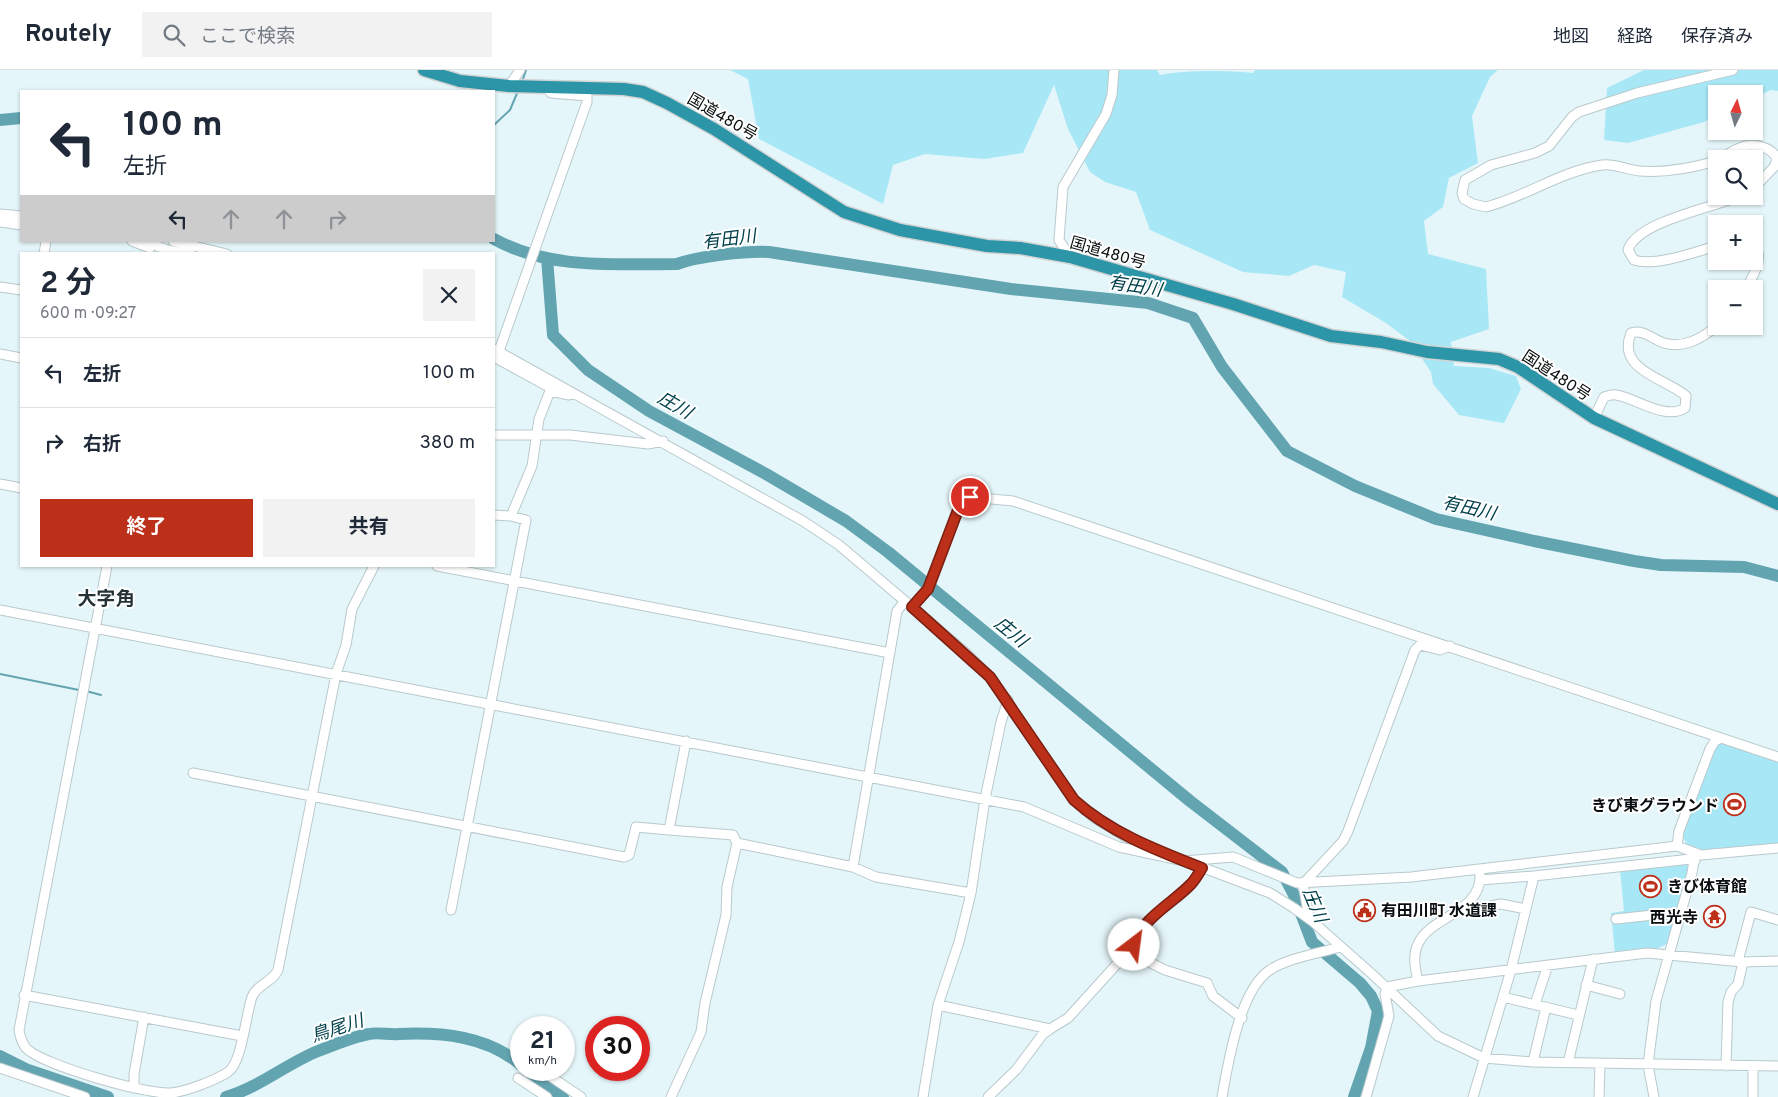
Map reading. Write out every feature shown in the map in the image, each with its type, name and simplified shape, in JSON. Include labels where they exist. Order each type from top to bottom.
[{"type":"highway","name":"国道480号","points":[[424,70],[460,81],[509,86],[624,89],[643,92],[721,133],[844,212],[867,221],[900,230],[987,246],[1020,248],[1070,257],[1233,304],[1331,336],[1381,342],[1427,352],[1499,359],[1518,367],[1594,418],[1778,504]]},
{"type":"street","points":[[509,86],[520,70]]},
{"type":"street","points":[[1070,257],[1059,240],[1063,187],[1106,114],[1112,95],[1114,70]]},
{"type":"street","points":[[1708,163],[1659,171],[1639,171],[1603,164],[1571,173],[1486,207],[1469,202],[1464,199],[1462,193],[1465,180],[1491,166],[1535,153],[1549,146],[1572,117],[1579,112],[1637,93],[1733,70]]},
{"type":"street","points":[[497,351],[587,102],[587,96],[551,94],[546,87]]},
{"type":"street","points":[[1736,150],[1750,145],[1766,148],[1773,152],[1777,160],[1774,167],[1763,179]]},
{"type":"street","points":[[1708,248],[1673,258],[1639,262],[1634,260],[1628,250],[1630,244],[1643,233],[1689,211],[1712,205]]},
{"type":"street","points":[[0,214],[20,216]]},
{"type":"street","points":[[0,222],[20,225]]},
{"type":"street","points":[[135,242],[162,252]]},
{"type":"street","points":[[148,242],[163,252]]},
{"type":"street","points":[[175,242],[195,252]]},
{"type":"street","points":[[0,287],[20,290]]},
{"type":"street","points":[[1594,418],[1604,397],[1615,394],[1640,405],[1657,409],[1679,412],[1685,408],[1686,396],[1634,364],[1628,350],[1628,342],[1631,333],[1642,332],[1663,343],[1684,344],[1696,340],[1708,332]]},
{"type":"street","points":[[497,351],[549,387],[550,391],[539,419],[532,466],[511,516]]},
{"type":"street","points":[[497,351],[803,521],[839,546],[966,652],[990,677],[1008,700],[1074,800],[1093,817],[1115,830],[1184,861],[1270,893],[1309,918],[1387,987],[1438,1036],[1484,1058],[1600,1064],[1778,1066]]},
{"type":"street","points":[[0,354],[20,358]]},
{"type":"street","points":[[550,391],[569,395],[574,393]]},
{"type":"street","points":[[495,435],[538,434],[648,444],[662,441]]},
{"type":"street","points":[[0,484],[20,488]]},
{"type":"street","points":[[853,867],[898,611],[928,589],[961,502],[970,497],[1013,502],[1450,646],[1778,757]]},
{"type":"street","points":[[450,910],[526,520],[495,514]]},
{"type":"street","points":[[107,567],[24,995],[19,1030],[26,1048],[39,1056],[151,1095],[171,1093],[195,1086],[229,1072],[236,1060],[252,995],[262,985],[273,979],[278,970],[336,674],[346,645],[352,609],[373,567]]},
{"type":"street","points":[[442,567],[890,652]]},
{"type":"street","points":[[0,610],[1024,807],[1107,844],[1184,861],[1233,857],[1285,880],[1303,884],[1411,878],[1677,846],[1695,857]]},
{"type":"street","points":[[1303,884],[1343,841],[1348,831],[1415,650],[1420,646],[1440,650],[1450,646]]},
{"type":"street","points":[[922,1097],[938,1005],[959,942],[971,893],[985,799],[1001,722],[1008,700]]},
{"type":"street","points":[[1677,846],[1679,831],[1710,749],[1715,741],[1721,738]]},
{"type":"street","points":[[669,830],[686,741]]},
{"type":"street","points":[[193,773],[624,857],[629,855],[636,827],[733,835],[737,842],[727,888],[726,915],[705,1002],[701,1032],[671,1097]]},
{"type":"street","points":[[1107,844],[1118,842],[1120,836],[1115,830]]},
{"type":"street","points":[[737,842],[853,867],[876,877],[971,893]]},
{"type":"street","points":[[1662,848],[1666,850],[1668,855],[1663,863]]},
{"type":"street","points":[[1480,880],[1663,863],[1695,857],[1778,848]]},
{"type":"street","points":[[1654,1097],[1648,1065],[1656,1001],[1695,857]]},
{"type":"street","points":[[1202,868],[1192,884],[1148,922],[1137,938],[1134,950],[1135,955],[1165,970],[1207,983],[1213,996],[1242,1018]]},
{"type":"street","points":[[1418,981],[1415,962],[1420,940],[1467,904],[1480,880],[1480,870]]},
{"type":"street","points":[[1473,1097],[1503,996],[1534,876]]},
{"type":"street","points":[[1303,884],[1309,918]]},
{"type":"street","points":[[1467,904],[1477,909],[1500,904],[1526,909]]},
{"type":"street","points":[[1616,919],[1680,912]]},
{"type":"street","points":[[1726,1066],[1728,1002],[1738,984],[1740,961],[1751,912],[1778,920]]},
{"type":"street","points":[[1222,1097],[1231,1051],[1251,992],[1260,978],[1272,969],[1340,947]]},
{"type":"street","points":[[988,1097],[1016,1070],[1042,1034],[1068,1018],[1126,954],[1134,950]]},
{"type":"street","points":[[1387,987],[1418,981],[1647,953],[1740,961],[1778,961]]},
{"type":"street","points":[[1568,1063],[1593,959]]},
{"type":"street","points":[[1535,1004],[1548,965]]},
{"type":"street","points":[[1586,985],[1620,994]]},
{"type":"street","points":[[1366,1097],[1389,1016],[1385,994],[1387,987]]},
{"type":"street","points":[[24,995],[242,1036]]},
{"type":"street","points":[[1503,996],[1578,1015]]},
{"type":"street","points":[[938,1005],[1050,1029]]},
{"type":"street","points":[[1533,1062],[1546,1007]]},
{"type":"street","points":[[134,1088],[134,1074],[144,1017]]},
{"type":"street","points":[[1599,1097],[1600,1064]]},
{"type":"street","points":[[1753,1066],[1753,1097]]},
{"type":"street","points":[[0,1068],[85,1097]]},
{"type":"street","points":[[523,1081],[547,1097]]},
{"type":"street","points":[[557,1081],[581,1097]]},
{"type":"shaded area","points":[[730,70],[1157,70],[1160,75],[1206,71],[1253,73],[1255,70],[1498,70],[1490,77],[1472,116],[1478,163],[1449,178],[1443,207],[1424,221],[1428,254],[1486,269],[1489,329],[1451,342],[1454,366],[1489,368],[1516,376],[1521,389],[1504,423],[1459,415],[1433,384],[1431,372],[1410,341],[1386,323],[1342,297],[1346,272],[1314,265],[1289,276],[1243,272],[1150,230],[1136,192],[1105,182],[1090,172],[1068,129],[1054,85],[1023,153],[984,159],[925,154],[893,165],[883,204],[759,139],[748,79]]},
{"type":"shaded area","points":[[1644,70],[1778,70],[1778,91],[1771,90],[1763,94],[1763,85],[1708,85],[1708,120],[1628,143],[1604,140],[1607,88]]},
{"type":"shaded area","name":"きび東グラウンド","points":[[1721,742],[1778,759],[1778,846],[1711,853],[1694,850],[1683,838],[1682,829],[1715,746]]},
{"type":"shaded area","points":[[1684,862],[1689,867],[1667,944],[1656,949],[1615,953],[1611,913],[1624,911],[1620,870]]},
{"type":"waterway","points":[[522,82],[526,70]]},
{"type":"waterway","points":[[495,124],[510,110],[518,91]]},
{"type":"waterway","name":"有田川","points":[[0,120],[20,118]]},
{"type":"waterway","name":"有田川","points":[[495,239],[515,249],[560,261],[606,264],[677,264],[722,255],[769,252],[1011,289],[1148,303],[1193,318],[1222,367],[1287,451],[1355,486],[1436,519],[1534,541],[1661,565],[1744,567],[1778,576]]},
{"type":"waterway","name":"庄川","points":[[547,258],[553,335],[588,370],[649,411],[766,474],[846,521],[888,552],[1190,801],[1282,872],[1294,895],[1312,942],[1360,983],[1371,996],[1378,1011],[1371,1048],[1354,1097]]},
{"type":"waterway","points":[[0,674],[79,690]]},
{"type":"waterway","points":[[86,691],[101,695]]},
{"type":"waterway","name":"鳥尾川","points":[[226,1097],[262,1081],[306,1056],[350,1039],[372,1033],[448,1035],[479,1042],[510,1057]]},
{"type":"waterway","name":"鳥尾川","points":[[0,1056],[28,1070],[108,1097]]},
{"type":"waterway","name":"鳥尾川","points":[[542,1081],[563,1097]]},
{"type":"place","name":"きび東グラウンド","points":[[1735,805]]},
{"type":"place","name":"きび体育館","points":[[1651,886]]},
{"type":"place","name":"有田川町 水道課","points":[[1365,910]]},
{"type":"place","name":"西光寺","points":[[1714,917]]},
{"type":"district","name":"大字角","points":[[106,598]]},
{"type":"route","points":[[970,497],[964,498],[961,502],[928,589],[912,607],[966,652],[990,677],[1008,700],[1074,800],[1093,817],[1126,837],[1202,868],[1192,884],[1167,903],[1148,922],[1134,945]]}]
